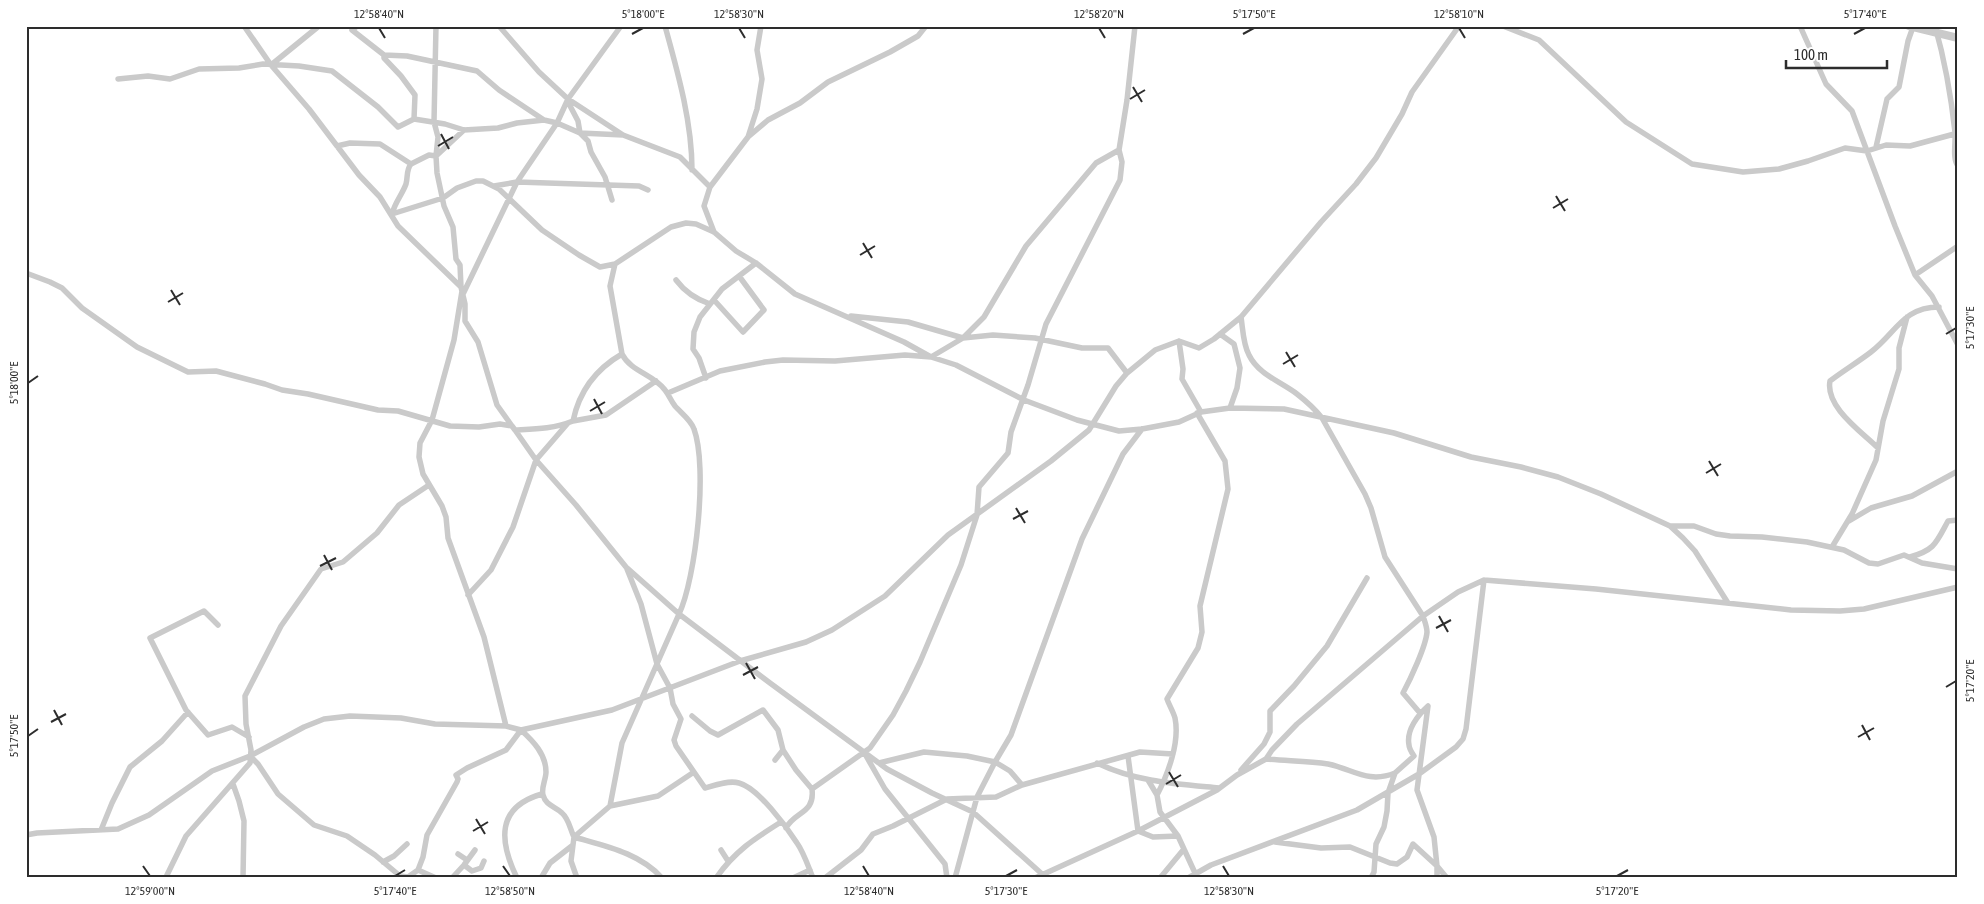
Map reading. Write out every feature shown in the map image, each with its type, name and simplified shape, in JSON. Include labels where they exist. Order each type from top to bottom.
[{"type":"street","points":[[244,26],[271,65],[338,146],[359,175],[380,197],[403,232],[462,291]]},
{"type":"street","points":[[271,65],[319,26]]},
{"type":"street","points":[[356,26],[352,30],[384,55],[384,58],[415,95],[414,119]]},
{"type":"street","points":[[436,26],[434,122],[438,137],[437,173],[444,206],[453,227],[456,259],[460,265],[465,322],[478,342],[497,405],[536,460],[576,505],[626,567],[680,614],[740,661],[879,763],[932,793],[973,812],[1042,874]]},
{"type":"street","points":[[500,26],[539,72],[568,100],[623,135],[680,157],[710,187]]},
{"type":"street","points":[[506,726],[484,637],[448,538],[446,517],[420,466],[420,444],[432,420],[454,340],[462,291],[517,182],[557,124],[568,100],[621,26]]},
{"type":"street","points":[[665,26],[676,66],[692,146],[692,170]]},
{"type":"street","points":[[748,136],[757,109],[762,80],[757,50],[761,26]]},
{"type":"street","points":[[714,232],[704,206],[710,187],[748,136],[768,120],[800,103],[828,82],[890,52],[918,36],[926,26]]},
{"type":"street","points":[[812,789],[870,748],[894,715],[917,669],[961,565],[977,515],[979,487],[1008,453],[1011,432],[1023,400],[1041,339],[1067,281],[1120,180],[1122,162],[1119,150],[1127,100],[1135,26]]},
{"type":"street","points":[[250,756],[258,764],[278,794],[296,811],[321,828],[347,836],[383,862],[399,877],[408,877],[418,870],[423,857],[426,835],[457,782],[456,775],[506,750],[521,730],[612,710],[740,661],[806,642],[858,615],[885,596],[948,535],[1051,461],[1094,424],[1116,386],[1127,373],[1156,350],[1179,341],[1198,348],[1220,334],[1241,317],[1321,222],[1356,184],[1376,158],[1402,114],[1412,92],[1459,26]]},
{"type":"street","points":[[1503,26],[1539,40],[1626,122],[1692,164],[1743,172],[1779,169],[1845,148],[1867,151],[1886,145],[1910,146],[1956,133]]},
{"type":"street","points":[[1800,26],[1826,84],[1852,110],[1915,275],[1939,307],[1942,317],[1958,345]]},
{"type":"street","points":[[1876,147],[1887,99],[1899,87],[1911,27],[1936,29],[1958,38]]},
{"type":"street","points":[[1936,29],[1949,85],[1956,133],[1954,159],[1958,166]]},
{"type":"street","points":[[384,55],[407,56],[477,71],[499,90],[544,120],[580,133],[623,135]]},
{"type":"street","points":[[118,79],[148,76],[170,80],[199,70],[271,65],[299,66],[332,71],[378,108],[398,127],[414,119],[464,130],[498,128],[517,123],[544,120]]},
{"type":"street","points":[[568,100],[578,121],[580,133],[588,141],[591,152],[608,186],[612,200]]},
{"type":"street","points":[[436,156],[464,130]]},
{"type":"street","points":[[338,146],[350,143],[380,144],[411,164]]},
{"type":"street","points":[[931,358],[963,338],[984,317],[1026,246],[1096,163],[1119,150]]},
{"type":"street","points":[[392,214],[397,198],[405,186],[408,168],[411,164],[428,155],[436,156]]},
{"type":"street","points":[[392,214],[443,198],[457,188],[476,181],[483,181],[494,186],[510,199],[542,230],[600,267],[615,264],[671,227],[686,223],[696,224],[714,232],[736,251],[756,263],[795,294],[904,342],[931,358]]},
{"type":"street","points":[[494,186],[517,182],[639,186],[648,190]]},
{"type":"street","points":[[1915,275],[1958,246]]},
{"type":"street","points":[[706,378],[693,349],[694,332],[700,317],[722,290],[756,263]]},
{"type":"street","points":[[610,806],[622,742],[685,603],[694,565],[699,496],[698,447],[694,428],[668,393],[656,381],[626,361],[622,354],[610,286],[615,264]]},
{"type":"street","points":[[26,274],[62,288],[82,308],[137,347],[188,372],[216,371],[282,390],[378,410],[398,411],[450,426],[466,428],[500,424],[514,428],[543,430],[570,422],[606,415],[656,381]]},
{"type":"street","points":[[676,280],[684,290],[696,299],[712,302],[743,332],[764,310],[739,276]]},
{"type":"street","points":[[1878,448],[1846,418],[1830,395],[1828,389],[1830,381],[1872,352],[1907,317],[1920,309],[1939,307]]},
{"type":"street","points":[[846,316],[908,322],[963,338],[993,336],[1041,339],[1082,348],[1108,348],[1127,373]]},
{"type":"street","points":[[1241,317],[1245,342],[1253,362],[1262,371],[1297,394],[1316,410],[1322,418],[1365,494],[1385,557],[1423,616],[1426,626],[1426,638],[1403,693],[1420,713]]},
{"type":"street","points":[[1832,547],[1852,514],[1876,460],[1883,421],[1899,369],[1899,348],[1907,317]]},
{"type":"street","points":[[1220,334],[1234,344],[1240,368],[1237,388],[1230,408]]},
{"type":"street","points":[[1156,795],[1163,784],[1173,754],[1174,716],[1167,699],[1198,648],[1202,632],[1200,606],[1228,489],[1225,461],[1182,379],[1179,341]]},
{"type":"street","points":[[468,595],[491,570],[513,527],[536,460],[570,422],[585,388],[609,361],[622,354]]},
{"type":"street","points":[[668,393],[735,366],[783,360],[835,361],[905,355],[931,358],[956,365],[1023,400],[1077,420],[1119,431],[1179,422],[1199,413],[1230,408],[1284,409],[1394,434],[1472,457],[1521,467],[1558,477],[1601,494],[1670,526],[1694,551],[1728,603]]},
{"type":"street","points":[[956,878],[977,797],[1011,735],[1090,521],[1123,454],[1142,429]]},
{"type":"street","points":[[1846,524],[1871,508],[1912,496],[1958,471]]},
{"type":"street","points":[[167,875],[186,836],[250,763],[246,724],[246,696],[281,626],[321,569],[343,562],[377,533],[399,505],[429,485]]},
{"type":"street","points":[[1910,557],[1932,549],[1948,522],[1958,520]]},
{"type":"street","points":[[1670,526],[1694,526],[1716,534],[1785,539],[1832,547],[1844,550],[1869,563],[1878,564],[1904,555],[1922,563],[1958,569]]},
{"type":"street","points":[[626,567],[641,604],[657,664],[670,688],[673,704],[681,720],[674,740],[676,746],[705,788],[738,782],[762,797],[798,844],[813,878]]},
{"type":"street","points":[[1237,775],[1264,744],[1270,732],[1270,711],[1294,686],[1327,646],[1367,578]]},
{"type":"street","points":[[1188,878],[1194,873],[1212,865],[1358,810],[1418,774],[1456,747],[1463,739],[1466,729],[1484,580]]},
{"type":"street","points":[[1035,878],[1138,831],[1220,788],[1237,775],[1266,759],[1297,724],[1423,616],[1458,592],[1484,580],[1791,610],[1840,611],[1864,609],[1958,588]]},
{"type":"street","points":[[218,626],[204,610],[150,638],[188,712],[208,735],[232,727],[248,737]]},
{"type":"street","points":[[1266,759],[1329,764],[1358,775],[1383,778],[1395,773],[1414,756],[1409,745],[1410,729],[1420,713],[1428,706],[1417,790],[1434,837],[1437,878]]},
{"type":"street","points":[[692,716],[718,735],[763,710],[778,730],[784,750],[796,770],[812,789],[813,798],[807,809],[790,821],[786,828]]},
{"type":"street","points":[[101,830],[130,767],[162,741],[188,712]]},
{"type":"street","points":[[26,835],[118,829],[149,815],[212,771],[250,756],[304,727],[324,719],[350,716],[401,718],[435,724],[506,726],[521,730],[531,739],[544,760],[546,772],[542,794],[548,804],[562,813],[568,820],[574,837],[571,861],[578,878]]},
{"type":"street","points":[[775,760],[784,750]]},
{"type":"street","points":[[864,752],[885,789],[945,864],[947,878]]},
{"type":"street","points":[[879,763],[924,752],[967,756],[995,762],[1010,771],[1022,785]]},
{"type":"street","points":[[825,878],[861,850],[872,834],[947,799],[996,797],[1022,785],[1140,752],[1173,754]]},
{"type":"street","points":[[1128,756],[1138,831]]},
{"type":"street","points":[[1097,764],[1131,777],[1163,784],[1220,788]]},
{"type":"street","points":[[574,837],[610,806],[658,796],[694,772]]},
{"type":"street","points":[[1371,878],[1374,872],[1376,844],[1387,811],[1388,793],[1395,773]]},
{"type":"street","points":[[1148,780],[1156,795],[1160,812],[1178,836],[1194,873]]},
{"type":"street","points":[[232,784],[244,821],[243,878]]},
{"type":"street","points":[[517,878],[508,857],[506,825],[513,809],[519,804],[542,794]]},
{"type":"street","points":[[716,878],[728,861],[753,840],[781,822]]},
{"type":"street","points":[[1138,831],[1153,836],[1178,836]]},
{"type":"street","points":[[574,837],[622,851],[637,858],[662,878]]},
{"type":"street","points":[[1274,842],[1321,848],[1350,847],[1397,864],[1407,857],[1414,844],[1447,878]]},
{"type":"street","points":[[383,862],[394,856],[407,844]]},
{"type":"street","points":[[541,878],[550,863],[573,845]]},
{"type":"street","points":[[1160,878],[1184,849]]},
{"type":"street","points":[[452,878],[475,850]]},
{"type":"street","points":[[721,850],[728,861]]},
{"type":"street","points":[[458,854],[472,871],[481,868],[484,861]]},
{"type":"street","points":[[418,870],[436,878]]},
{"type":"street","points":[[793,878],[810,870]]}]
